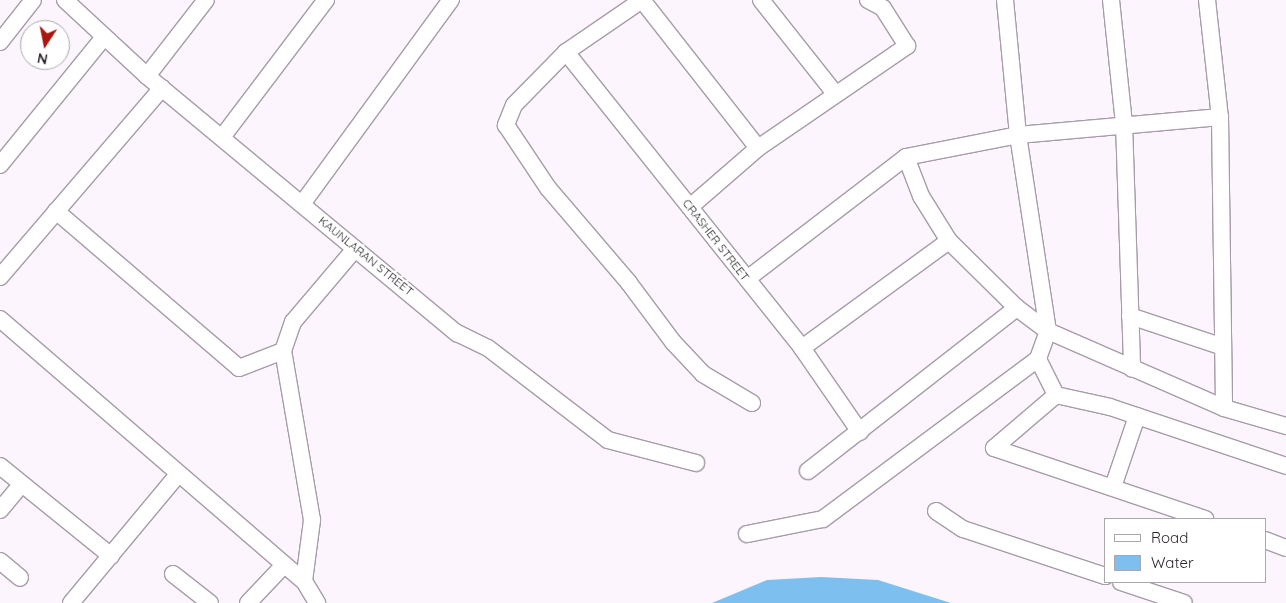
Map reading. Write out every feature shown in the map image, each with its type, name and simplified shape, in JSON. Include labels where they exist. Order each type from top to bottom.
[{"type":"street","points":[[0,42],[33,0]]},
{"type":"street","name":"KAUNLARAN STREET","points":[[65,0],[147,76],[223,136],[456,333],[488,348],[608,440],[696,463]]},
{"type":"street","points":[[147,76],[206,0]]},
{"type":"street","points":[[223,136],[326,0]]},
{"type":"street","points":[[302,204],[451,0]]},
{"type":"street","points":[[752,403],[703,374],[673,342],[594,239],[548,188],[506,125],[514,105],[566,52],[642,0],[758,148]]},
{"type":"street","points":[[690,207],[758,148],[834,92],[908,46],[883,8],[868,0]]},
{"type":"street","points":[[747,534],[823,519],[1038,359],[1048,331],[1018,135],[1005,0]]},
{"type":"street","points":[[1110,0],[1124,123],[1132,369]]},
{"type":"street","points":[[1207,0],[1220,117],[1224,408]]},
{"type":"street","points":[[763,1],[834,92]]},
{"type":"street","points":[[0,165],[104,37]]},
{"type":"street","name":"CRASHER STREET","points":[[566,52],[802,348],[860,432]]},
{"type":"street","points":[[0,277],[162,88]]},
{"type":"street","points":[[747,279],[906,156],[1018,135],[1124,123],[1220,117]]},
{"type":"street","points":[[906,156],[921,196],[949,241],[1017,308],[1048,331],[1224,408],[1286,426]]},
{"type":"street","points":[[56,211],[239,368],[283,351]]},
{"type":"street","points":[[802,348],[949,241]]},
{"type":"street","points":[[304,581],[312,520],[283,351],[293,322],[355,249]]},
{"type":"street","points":[[808,471],[1017,308]]},
{"type":"street","points":[[1130,316],[1223,348]]},
{"type":"street","points":[[0,319],[177,476],[304,581],[317,603]]},
{"type":"street","points":[[1038,359],[1056,395],[1137,416],[1286,466]]},
{"type":"street","points":[[1056,395],[994,448],[1202,518]]},
{"type":"street","points":[[1112,487],[1137,416]]},
{"type":"street","points":[[0,466],[110,556]]},
{"type":"street","points":[[77,601],[110,556],[177,476]]},
{"type":"street","points":[[0,510],[21,485]]},
{"type":"street","points":[[936,511],[963,529],[1104,576]]},
{"type":"street","points":[[1266,540],[1286,548]]},
{"type":"street","points":[[0,561],[20,578]]},
{"type":"street","points":[[248,603],[284,565]]},
{"type":"street","points":[[173,574],[210,603]]},
{"type":"street","points":[[1124,583],[1184,603]]},
{"type":"water","points":[[821,577],[878,580],[951,603],[712,603],[767,580]]}]
